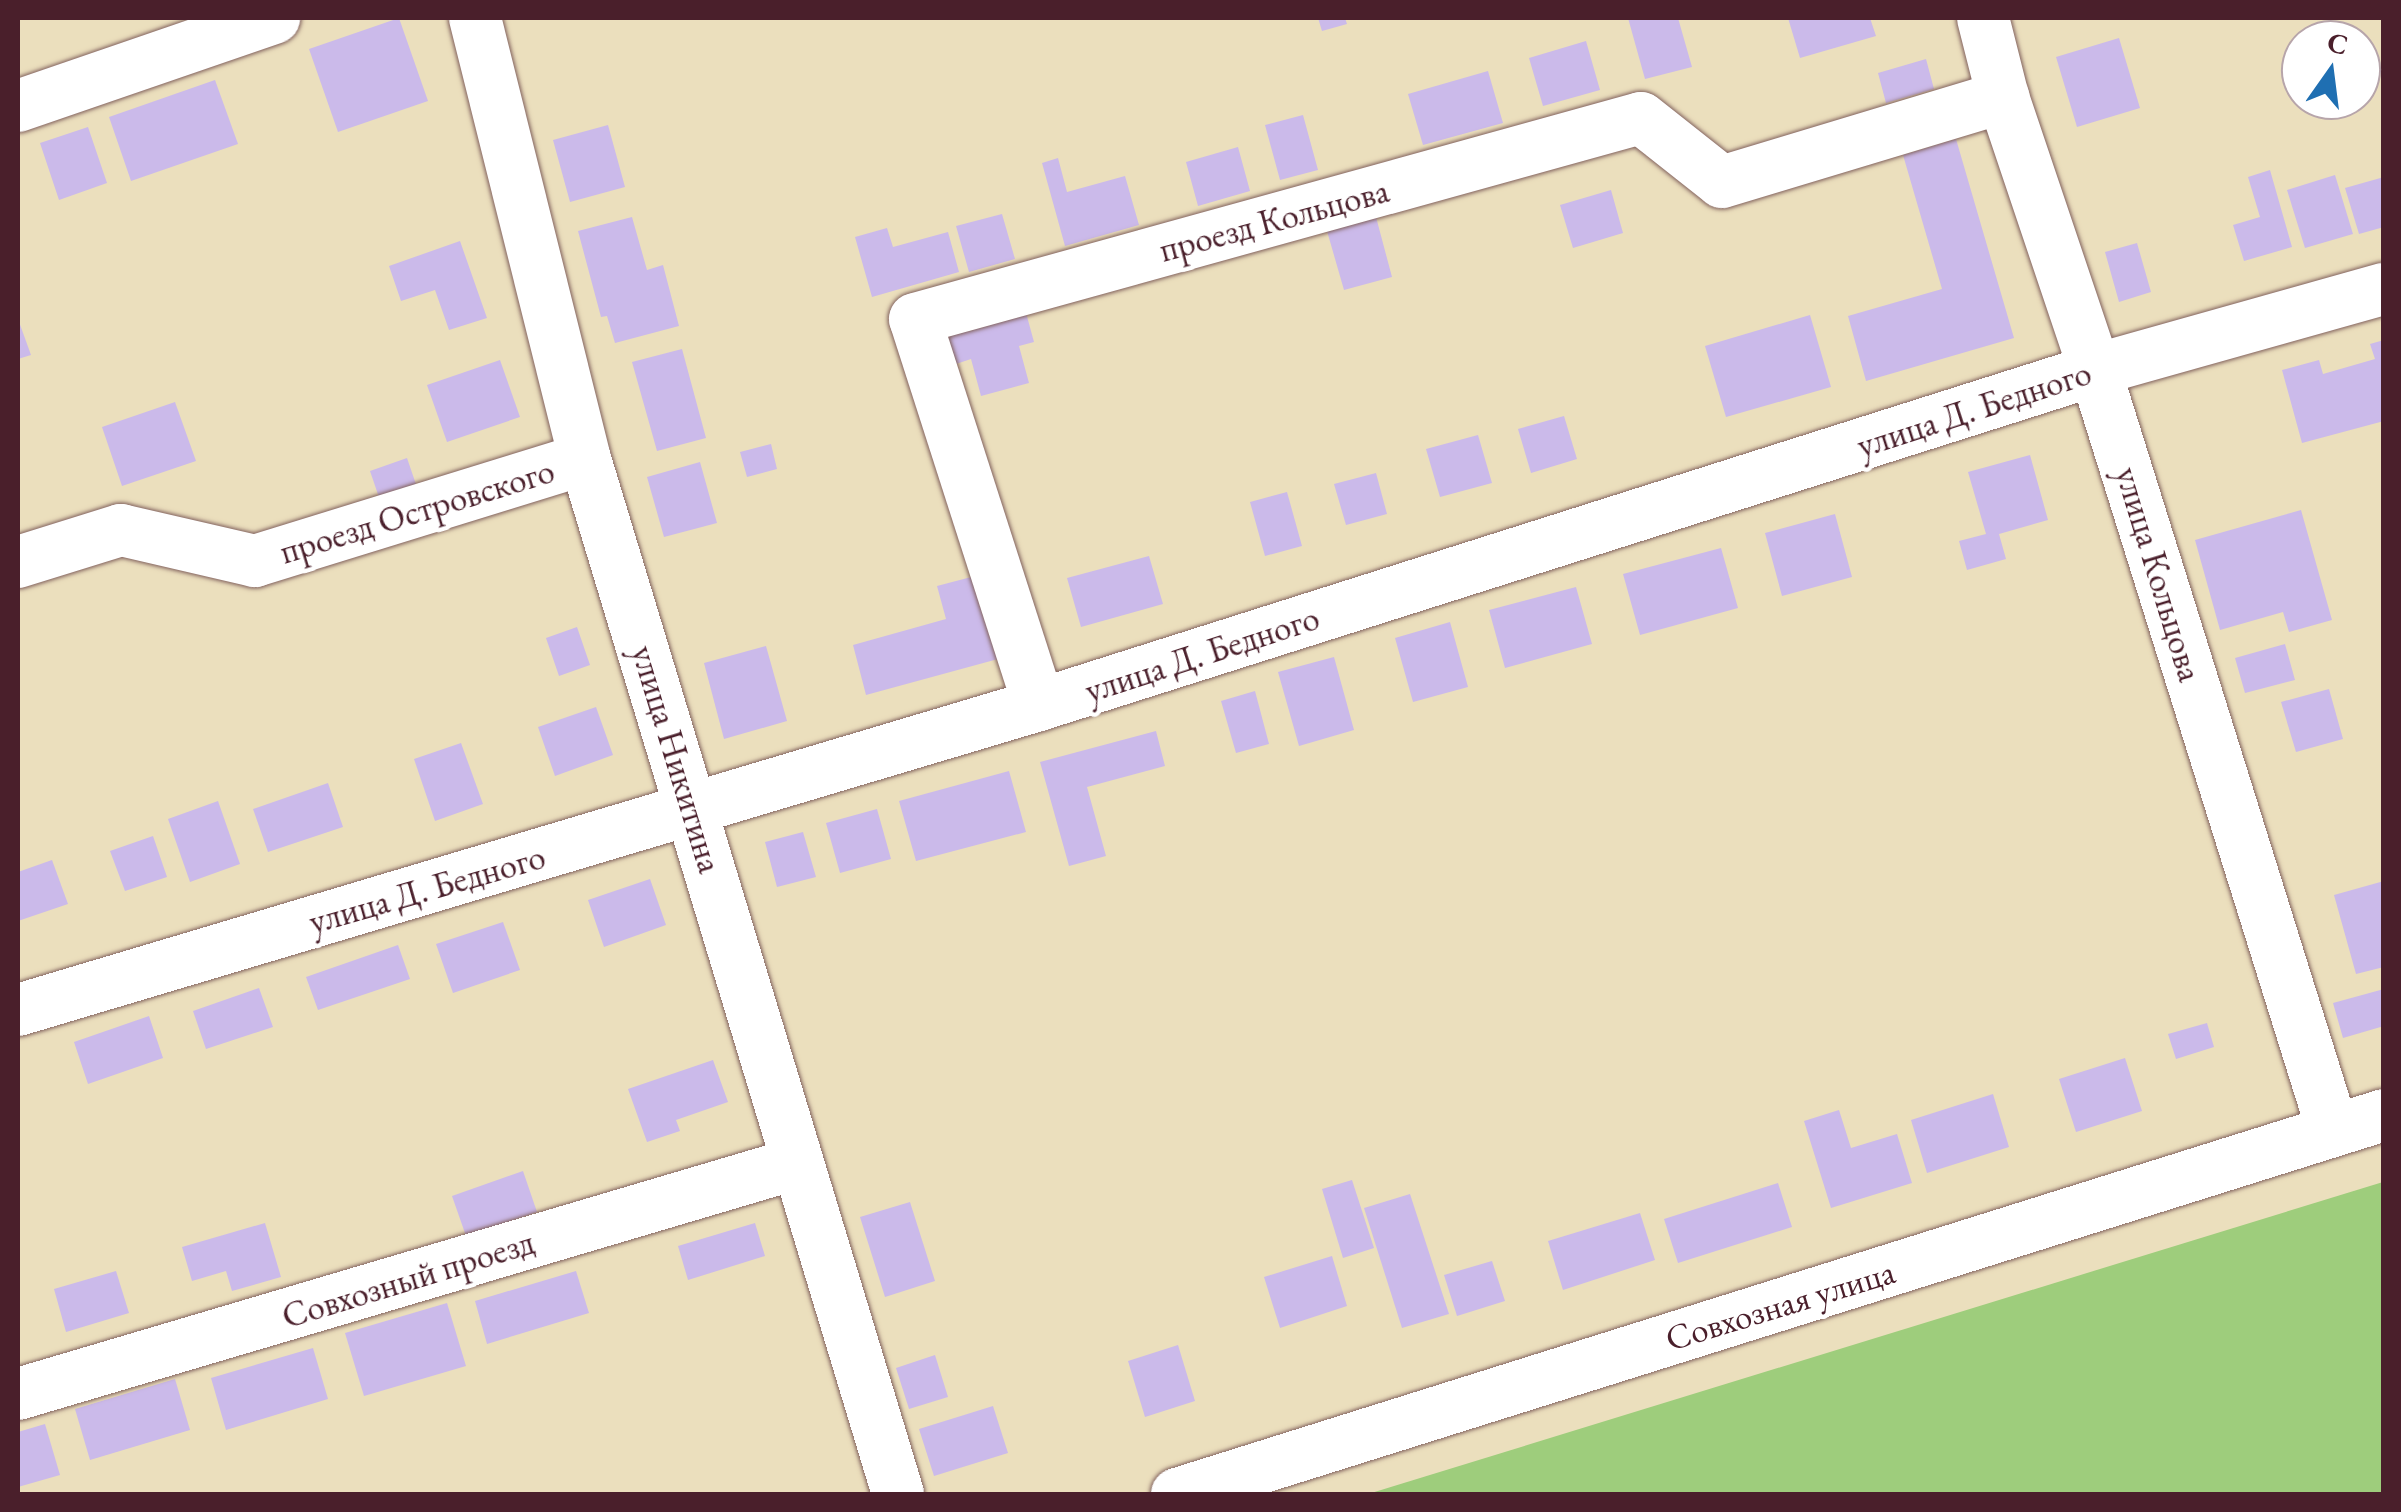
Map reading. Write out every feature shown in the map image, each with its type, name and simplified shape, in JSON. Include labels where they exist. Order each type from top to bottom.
[{"type":"street","points":[[18,106],[274,18]]},
{"type":"street","name":"улица Никитина","points":[[475,18],[585,459],[898,1494]]},
{"type":"street","name":"улица Кольцова","points":[[1983,18],[2003,97],[2095,370],[2333,1131]]},
{"type":"street","name":"проезд Кольцова","points":[[1039,705],[915,319],[1641,118],[1722,182],[2003,97]]},
{"type":"street","name":"улица Д. Бедного","points":[[18,1010],[1039,705],[2095,370],[2384,289]]},
{"type":"street","name":"проезд Островского","points":[[18,562],[121,530],[255,560],[585,459]]},
{"type":"street","name":"Совхозная улица","points":[[1177,1494],[2384,1115]]},
{"type":"street","name":"Совхозный проезд","points":[[18,1394],[798,1163]]},
{"type":"green space","points":[[2383,1182],[2383,1494],[1368,1494]]},
{"type":"building","points":[[399,18],[428,101],[338,132],[309,49]]},
{"type":"building","points":[[1318,18],[1345,18],[1347,24],[1322,31]]},
{"type":"building","points":[[1628,18],[1678,18],[1692,67],[1645,79]]},
{"type":"building","points":[[1788,18],[1870,18],[1876,36],[1800,58]]},
{"type":"building","points":[[2119,38],[2140,108],[2077,127],[2056,57]]},
{"type":"building","points":[[1586,41],[1600,90],[1543,106],[1529,58]]},
{"type":"building","points":[[1926,59],[1934,89],[1886,103],[1878,73]]},
{"type":"building","points":[[1488,71],[1503,123],[1423,145],[1408,94]]},
{"type":"building","points":[[215,80],[238,144],[131,181],[109,117]]},
{"type":"building","points":[[1303,115],[1318,170],[1280,180],[1265,125]]},
{"type":"building","points":[[608,125],[625,187],[570,202],[553,140]]},
{"type":"building","points":[[88,127],[107,183],[59,200],[40,143]]},
{"type":"building","points":[[1956,139],[2014,338],[1866,381],[1848,316],[1942,289],[1903,155]]},
{"type":"building","points":[[1238,147],[1250,191],[1198,206],[1186,162]]},
{"type":"building","points":[[1058,158],[1067,192],[1125,176],[1139,225],[1065,246],[1042,163]]},
{"type":"building","points":[[2270,170],[2292,247],[2244,261],[2233,225],[2260,217],[2248,177]]},
{"type":"building","points":[[2335,175],[2353,234],[2305,248],[2287,190]]},
{"type":"building","points":[[2384,177],[2384,227],[2359,234],[2345,188]]},
{"type":"building","points":[[1611,190],[1623,233],[1573,248],[1560,205]]},
{"type":"building","points":[[1002,214],[1015,259],[969,272],[956,226]]},
{"type":"building","points":[[632,217],[647,270],[663,265],[679,326],[615,343],[607,316],[601,317],[578,231]]},
{"type":"building","points":[[1376,217],[1392,277],[1344,290],[1327,231]]},
{"type":"building","points":[[887,228],[893,247],[948,232],[959,272],[872,297],[855,237]]},
{"type":"building","points":[[460,241],[487,318],[449,330],[435,290],[401,301],[389,266]]},
{"type":"building","points":[[2137,243],[2151,292],[2119,302],[2105,252]]},
{"type":"building","points":[[1025,309],[1034,342],[1019,346],[1029,383],[981,396],[971,359],[956,364],[946,331]]},
{"type":"building","points":[[1810,315],[1831,387],[1726,417],[1705,346]]},
{"type":"building","points":[[18,319],[31,355],[18,359]]},
{"type":"building","points":[[2384,340],[2384,421],[2302,443],[2282,370],[2319,360],[2323,374],[2375,359],[2370,344]]},
{"type":"building","points":[[682,349],[706,438],[657,451],[632,362]]},
{"type":"building","points":[[500,360],[520,417],[447,442],[427,385]]},
{"type":"building","points":[[175,402],[196,461],[122,486],[102,427]]},
{"type":"building","points":[[1564,416],[1577,459],[1531,473],[1518,429]]},
{"type":"building","points":[[1478,435],[1492,483],[1440,497],[1426,449]]},
{"type":"building","points":[[771,444],[777,469],[747,477],[740,452]]},
{"type":"building","points":[[2030,455],[2048,520],[1999,534],[2006,559],[1967,570],[1959,541],[1986,534],[1968,472]]},
{"type":"building","points":[[407,458],[421,499],[384,512],[370,471]]},
{"type":"building","points":[[700,462],[717,523],[664,537],[647,477]]},
{"type":"building","points":[[1376,473],[1387,514],[1346,525],[1334,484]]},
{"type":"building","points":[[1287,492],[1302,546],[1265,556],[1250,502]]},
{"type":"building","points":[[2301,510],[2332,620],[2289,632],[2283,612],[2220,630],[2195,540]]},
{"type":"building","points":[[1835,514],[1852,577],[1782,596],[1765,533]]},
{"type":"building","points":[[1721,548],[1738,608],[1640,635],[1623,574]]},
{"type":"building","points":[[1149,556],[1163,604],[1081,627],[1067,578]]},
{"type":"building","points":[[975,576],[998,659],[866,695],[853,645],[946,619],[937,586]]},
{"type":"building","points":[[1576,587],[1592,644],[1505,668],[1489,610]]},
{"type":"building","points":[[1450,622],[1468,687],[1413,702],[1395,638]]},
{"type":"building","points":[[577,627],[590,665],[559,676],[546,638]]},
{"type":"building","points":[[2285,644],[2295,680],[2245,693],[2235,658]]},
{"type":"building","points":[[766,646],[787,721],[724,739],[704,663]]},
{"type":"building","points":[[1334,657],[1354,730],[1299,746],[1278,672]]},
{"type":"building","points":[[2329,689],[2343,739],[2296,752],[2281,702]]},
{"type":"building","points":[[1255,691],[1269,744],[1236,753],[1221,701]]},
{"type":"building","points":[[596,707],[613,755],[555,776],[538,727]]},
{"type":"building","points":[[1156,731],[1165,766],[1087,787],[1106,856],[1069,866],[1040,762]]},
{"type":"building","points":[[461,743],[483,804],[435,821],[414,759]]},
{"type":"building","points":[[1009,771],[1026,832],[916,861],[899,801]]},
{"type":"building","points":[[328,783],[343,827],[268,852],[253,809]]},
{"type":"building","points":[[218,801],[240,864],[190,882],[168,819]]},
{"type":"building","points":[[877,809],[891,859],[840,873],[826,823]]},
{"type":"building","points":[[803,832],[816,877],[777,887],[765,842]]},
{"type":"building","points":[[153,836],[167,877],[125,891],[110,851]]},
{"type":"building","points":[[52,860],[68,904],[18,921],[18,872]]},
{"type":"building","points":[[650,879],[666,925],[604,947],[588,900]]},
{"type":"building","points":[[2384,881],[2384,967],[2356,974],[2334,895]]},
{"type":"building","points":[[503,922],[520,970],[453,993],[436,944]]},
{"type":"building","points":[[398,945],[410,979],[318,1010],[306,977]]},
{"type":"building","points":[[259,988],[273,1027],[206,1049],[193,1011]]},
{"type":"building","points":[[2384,989],[2384,1026],[2343,1038],[2333,1003]]},
{"type":"building","points":[[149,1016],[163,1058],[88,1084],[74,1042]]},
{"type":"building","points":[[2207,1023],[2214,1047],[2176,1059],[2168,1034]]},
{"type":"building","points":[[2125,1058],[2142,1111],[2076,1132],[2059,1079]]},
{"type":"building","points":[[713,1060],[728,1102],[676,1120],[680,1131],[647,1142],[628,1089]]},
{"type":"building","points":[[1993,1094],[2009,1147],[1927,1173],[1911,1120]]},
{"type":"building","points":[[1839,1110],[1851,1148],[1897,1134],[1912,1183],[1831,1208],[1804,1121]]},
{"type":"building","points":[[523,1171],[537,1212],[466,1236],[452,1196]]},
{"type":"building","points":[[1352,1180],[1374,1248],[1343,1258],[1322,1189]]},
{"type":"building","points":[[1778,1183],[1792,1227],[1678,1263],[1664,1219]]},
{"type":"building","points":[[1410,1194],[1449,1314],[1402,1328],[1364,1208]]},
{"type":"building","points":[[910,1202],[935,1281],[885,1297],[860,1217]]},
{"type":"building","points":[[1640,1213],[1655,1260],[1563,1290],[1548,1241]]},
{"type":"building","points":[[265,1223],[281,1277],[232,1291],[226,1271],[192,1281],[182,1247]]},
{"type":"building","points":[[755,1223],[765,1256],[688,1280],[678,1246]]},
{"type":"building","points":[[1332,1256],[1347,1306],[1280,1328],[1264,1277]]},
{"type":"building","points":[[1492,1261],[1505,1301],[1457,1316],[1444,1275]]},
{"type":"building","points":[[116,1271],[129,1313],[66,1332],[54,1289]]},
{"type":"building","points":[[576,1271],[589,1313],[487,1344],[475,1301]]},
{"type":"building","points":[[447,1303],[466,1366],[364,1396],[345,1333]]},
{"type":"building","points":[[1178,1345],[1195,1401],[1145,1417],[1128,1361]]},
{"type":"building","points":[[313,1348],[328,1399],[226,1430],[211,1378]]},
{"type":"building","points":[[935,1355],[948,1397],[909,1409],[896,1368]]},
{"type":"building","points":[[175,1379],[190,1430],[90,1460],[75,1409]]},
{"type":"building","points":[[993,1406],[1008,1453],[934,1476],[919,1429]]},
{"type":"building","points":[[45,1424],[60,1475],[18,1487],[18,1432]]}]
